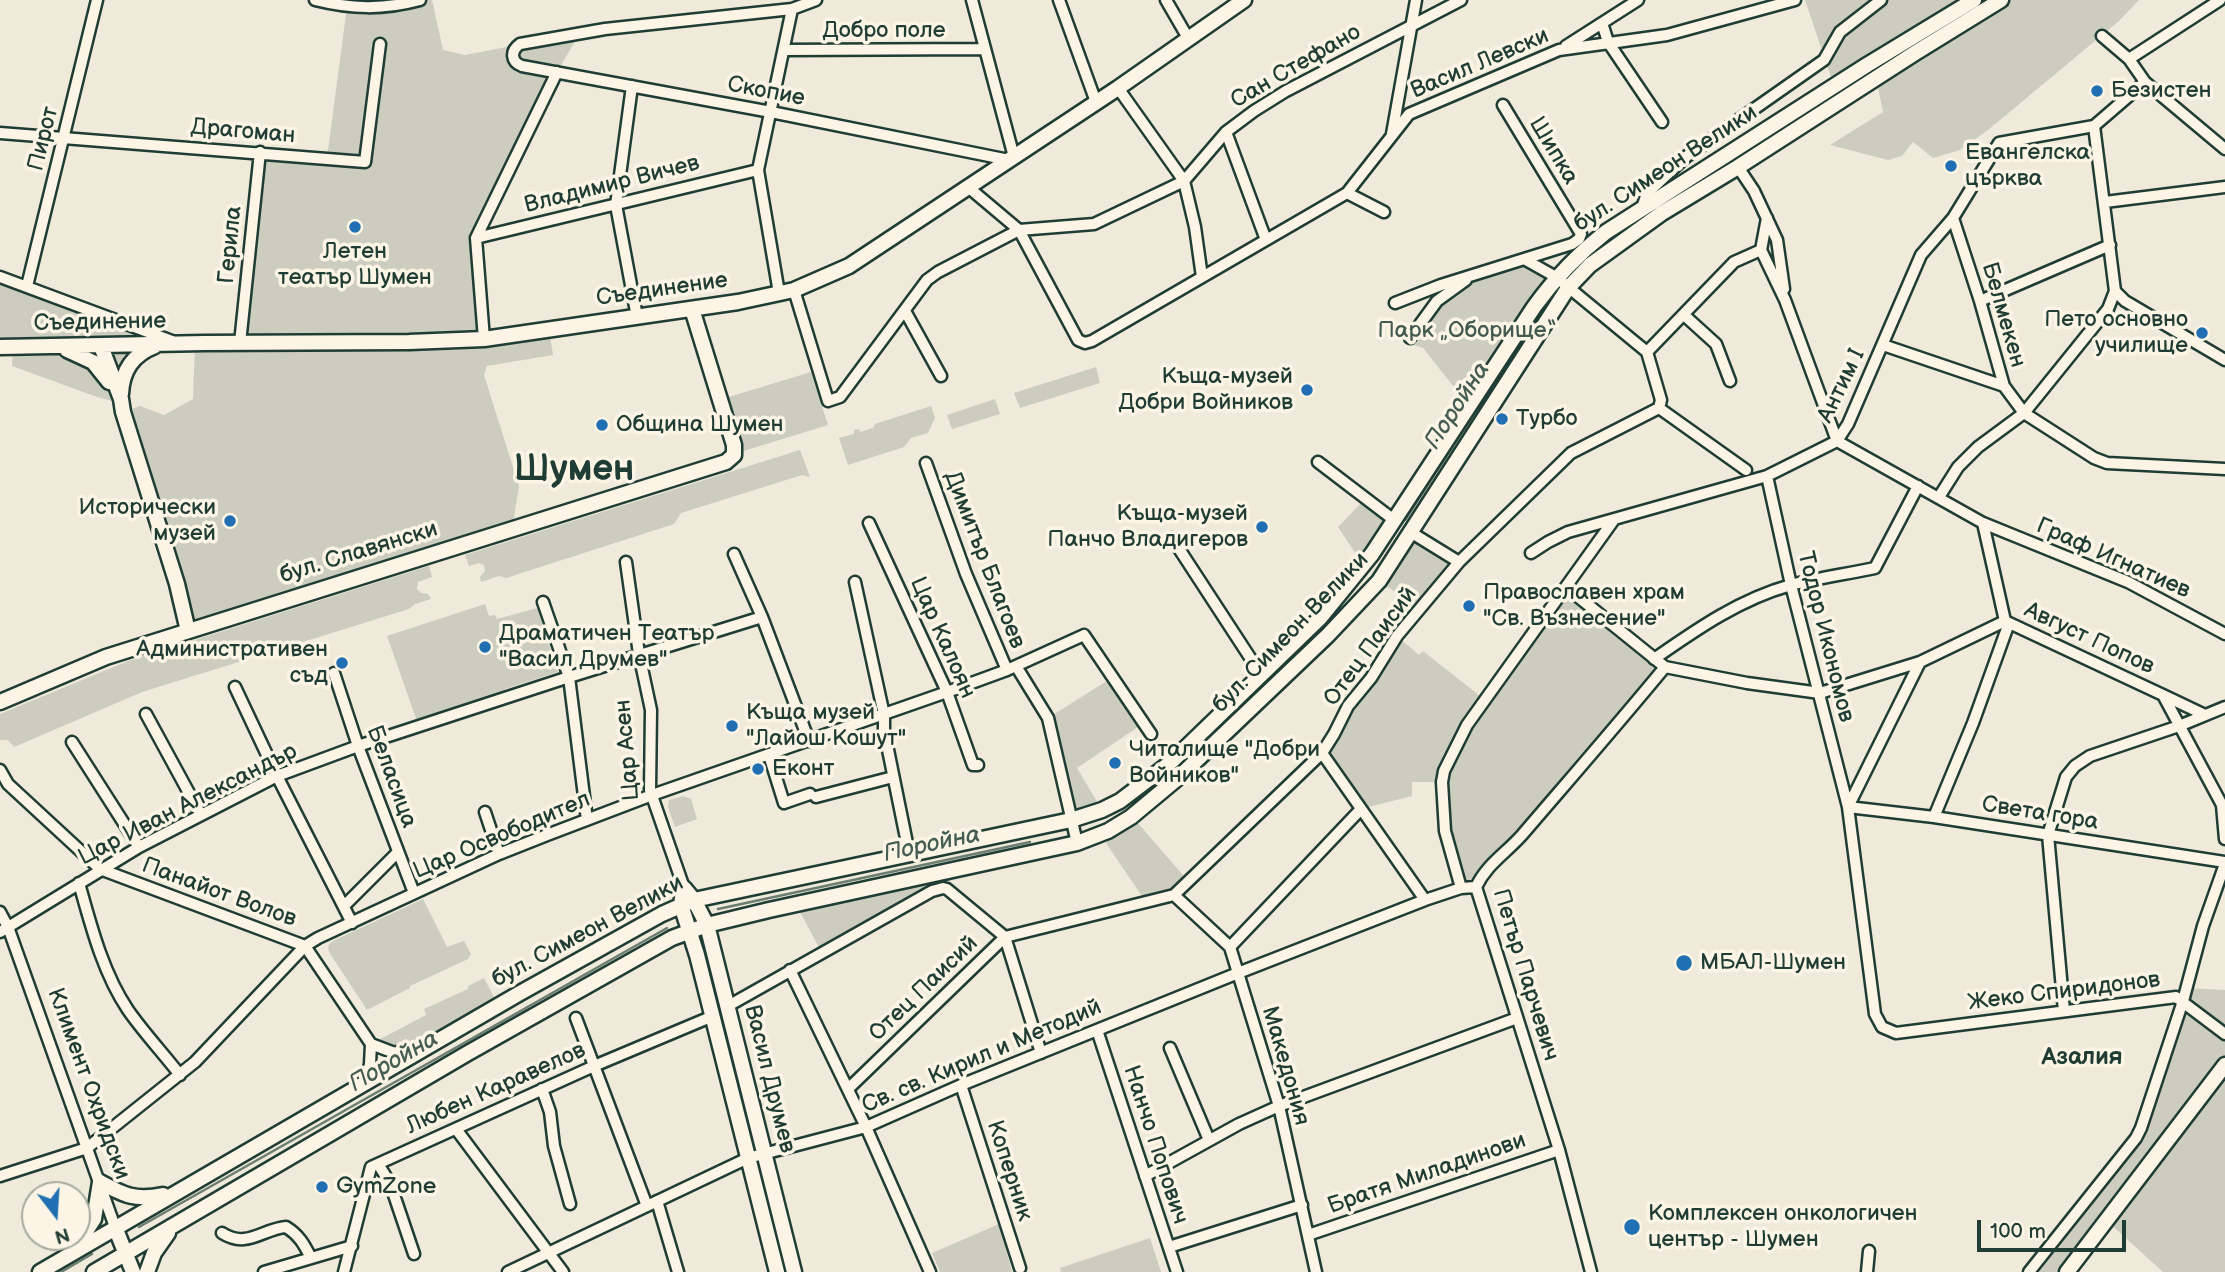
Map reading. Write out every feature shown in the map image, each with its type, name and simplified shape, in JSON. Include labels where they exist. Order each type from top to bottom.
[{"type":"main road","name":"Съединение","points":[[0,348],[484,339],[692,309],[794,289],[849,266],[1118,88],[1244,0]]},
{"type":"main road","name":"бул. Симеон Велики","points":[[40,1272],[413,1053],[623,935],[688,902],[1071,820],[1120,801],[1170,762],[1321,618],[1364,566],[1534,307],[1556,277],[1581,252],[1606,232],[1974,0]]},
{"type":"main road","name":"бул. Симеон Велики","points":[[94,1272],[468,1053],[689,931],[1077,843],[1108,831],[1131,817],[1180,777],[1379,580],[1412,533],[1568,288],[1590,265],[1662,213],[2001,0]]},
{"type":"main road","name":"бул. Славянски","points":[[0,702],[106,657],[726,462],[734,454],[734,445],[692,309]]},
{"type":"main road","points":[[122,406],[122,382],[128,366],[145,349],[159,344]]},
{"type":"main road","points":[[101,346],[109,382]]},
{"type":"main road","points":[[101,346],[106,354],[183,596],[191,630]]},
{"type":"main road","points":[[59,347],[89,359],[98,366],[122,406]]},
{"type":"main road","name":"Цар Асен","points":[[684,888],[688,902]]},
{"type":"main road","name":"Васил Друмев","points":[[688,902],[707,925],[793,1272]]},
{"type":"main road","name":"Васил Друмев","points":[[688,902],[689,931],[777,1272]]},
{"type":"main road","points":[[2067,1272],[2225,1065]]},
{"type":"main road","points":[[71,1254],[94,1219],[100,1182],[128,1197],[147,1199],[172,1194]]},
{"type":"main road","points":[[147,1272],[162,1240],[175,1225]]},
{"type":"main road","name":"Климент Охридски","points":[[116,1227],[133,1272]]},
{"type":"street","name":"Пирот","points":[[27,286],[97,0]]},
{"type":"street","points":[[315,0],[362,8],[420,0]]},
{"type":"street","points":[[773,5],[792,9],[816,0]]},
{"type":"street","points":[[972,0],[1011,158]]},
{"type":"street","points":[[1059,0],[1096,102]]},
{"type":"street","points":[[1166,0],[1188,38]]},
{"type":"street","points":[[1391,138],[1416,0]]},
{"type":"street","name":"Сан Стефано","points":[[794,289],[828,401],[839,397],[927,281],[938,272],[1018,230],[1094,224],[1184,181],[1226,132],[1254,111],[1286,91],[1461,0]]},
{"type":"street","points":[[1559,50],[1628,3],[1638,0]]},
{"type":"street","name":"Васил Левски","points":[[1018,230],[1078,340],[1092,341],[1347,193],[1409,114],[1559,50],[1667,35],[1795,0]]},
{"type":"street","points":[[1642,209],[1647,193],[1687,156],[1824,60],[1840,32],[1881,0]]},
{"type":"street","points":[[2129,60],[2221,0]]},
{"type":"street","name":"Скопие","points":[[773,5],[520,44],[513,52],[516,62],[522,66],[1011,158]]},
{"type":"street","points":[[779,293],[758,170],[792,9]]},
{"type":"street","points":[[1602,23],[1608,42],[1662,122]]},
{"type":"street","points":[[2102,36],[2129,60],[2145,82],[2225,149]]},
{"type":"street","name":"Драгоман","points":[[0,133],[365,162],[380,44]]},
{"type":"street","name":"Добро поле","points":[[784,50],[984,49]]},
{"type":"street","points":[[484,339],[476,238],[557,72]]},
{"type":"street","points":[[1939,497],[1958,467],[1968,457],[2024,414],[2108,309],[2115,291],[2094,126],[2145,82]]},
{"type":"street","points":[[632,86],[617,205],[637,317]]},
{"type":"street","points":[[1118,88],[1184,181],[1195,226],[1202,277]]},
{"type":"street","name":"Шипка","points":[[1503,106],[1581,234],[1572,244],[1524,259]]},
{"type":"street","name":"Антим I","points":[[1531,554],[1568,533],[1767,476],[1837,441],[1848,424],[1921,255],[1953,218],[1999,143],[2094,126]]},
{"type":"street","points":[[1226,132],[1266,240]]},
{"type":"street","name":"Герила","points":[[240,342],[260,152]]},
{"type":"street","points":[[1738,167],[1754,191],[1777,240],[1785,300]]},
{"type":"street","name":"Владимир Вичев","points":[[476,238],[758,170]]},
{"type":"street","points":[[968,187],[1018,230]]},
{"type":"street","points":[[2105,202],[2225,187]]},
{"type":"street","points":[[1347,193],[1384,212]]},
{"type":"street","points":[[1767,218],[1761,250],[1785,300],[1837,441],[1983,523]]},
{"type":"street","name":"Белмекен","points":[[1953,218],[2004,386],[2024,414],[2094,458],[2107,463],[2225,469]]},
{"type":"street","points":[[1980,301],[2109,245]]},
{"type":"street","points":[[1647,352],[1734,262],[1761,250]]},
{"type":"street","points":[[1395,303],[1524,259],[1556,277],[1647,352],[1661,400],[1659,408],[1746,470]]},
{"type":"street","points":[[1410,338],[1437,301],[1472,276]]},
{"type":"street","points":[[0,277],[179,344]]},
{"type":"street","points":[[2115,291],[2125,301],[2225,360]]},
{"type":"street","points":[[905,312],[941,376]]},
{"type":"street","points":[[1684,315],[1716,344],[1730,381]]},
{"type":"street","points":[[1883,345],[2004,386]]},
{"type":"street","name":"Отец Паисий","points":[[848,1089],[1005,937],[1174,895],[1322,753],[1348,706],[1371,678],[1397,636],[1459,562],[1571,453],[1659,408]]},
{"type":"street","name":"Димитър Благоев","points":[[926,463],[966,574],[1012,668],[1048,718],[1077,843]]},
{"type":"street","points":[[1318,463],[1394,520]]},
{"type":"street","name":"Тодор Икономов","points":[[1767,476],[1791,585],[1848,807],[1875,1014],[1882,1027],[1896,1033]]},
{"type":"street","points":[[1654,659],[1709,621],[1762,595],[1791,585],[1875,568],[1918,486]]},
{"type":"street","points":[[1461,888],[1445,831],[1442,782],[1444,771],[1467,725],[1614,521]]},
{"type":"street","name":"Цар Калоян","points":[[869,523],[947,692],[973,765],[978,765]]},
{"type":"street","name":"Август Попов","points":[[1983,523],[2007,622],[2163,695],[2223,805],[2225,839]]},
{"type":"street","name":"Граф Игнатиев","points":[[1983,523],[2129,582],[2225,634]]},
{"type":"street","points":[[1412,533],[1459,562]]},
{"type":"street","points":[[1172,538],[1262,676]]},
{"type":"street","points":[[734,554],[762,617],[809,741]]},
{"type":"street","name":"Цар Асен","points":[[626,562],[650,710],[652,795],[684,888]]},
{"type":"street","points":[[855,582],[884,715],[884,730],[909,853]]},
{"type":"street","points":[[1566,587],[1665,667],[1820,693],[1920,662],[2007,622]]},
{"type":"street","points":[[542,602],[569,677],[587,820]]},
{"type":"street","name":"Цар Иван Александър","points":[[4,930],[139,847],[277,776],[358,746],[639,654],[762,617]]},
{"type":"street","points":[[1934,817],[1973,723],[2007,622]]},
{"type":"street","name":"Цар Освободител","points":[[0,1176],[87,1148],[195,1062],[305,946],[499,854],[652,795],[1012,668],[1084,635],[1151,734]]},
{"type":"street","points":[[1848,807],[1920,662]]},
{"type":"street","name":"Петър Парчевич","points":[[1591,1272],[1559,1150],[1476,887],[1487,867],[1510,849],[1665,667]]},
{"type":"street","name":"Беласица","points":[[334,673],[358,746],[414,893]]},
{"type":"street","points":[[235,687],[352,923]]},
{"type":"street","points":[[2163,695],[2205,715]]},
{"type":"street","points":[[2064,1011],[2048,835],[2066,777],[2090,755],[2179,726],[2225,707]]},
{"type":"street","points":[[146,714],[201,815]]},
{"type":"street","points":[[72,742],[139,847]]},
{"type":"street","points":[[1322,753],[1425,900]]},
{"type":"street","points":[[769,755],[784,803],[893,776]]},
{"type":"street","name":"Панайот Волов","points":[[0,770],[8,784],[100,869],[305,946],[371,1044]]},
{"type":"street","name":"Света гора","points":[[1848,807],[1934,817],[2225,863]]},
{"type":"street","points":[[1174,895],[1230,947],[1361,809]]},
{"type":"street","points":[[485,812],[499,854]]},
{"type":"street","points":[[344,906],[398,852]]},
{"type":"street","points":[[2029,1272],[2136,1138],[2141,1128],[2225,863]]},
{"type":"street","points":[[79,883],[92,928],[115,987],[128,1010],[180,1075]]},
{"type":"street","name":"Св. св. Кирил и Методий","points":[[508,1272],[748,1158],[866,1127],[961,1085],[1238,973],[1425,900],[1461,888],[1476,887]]},
{"type":"street","points":[[728,1006],[932,891],[943,888],[1005,937],[1041,1053]]},
{"type":"street","name":"Климент Охридски","points":[[0,912],[4,930],[116,1227]]},
{"type":"street","name":"Македония","points":[[1230,947],[1279,1106],[1316,1272]]},
{"type":"street","points":[[790,970],[866,1127],[930,1272]]},
{"type":"street","name":"Жеко Спиридонов","points":[[1896,1033],[2176,997],[2225,1034]]},
{"type":"street","name":"Любен Каравелов","points":[[378,1164],[594,1066],[713,1016]]},
{"type":"street","points":[[576,1018],[678,1272]]},
{"type":"street","points":[[1145,1176],[1209,1140],[1279,1106],[1517,1018]]},
{"type":"street","name":"Нанчо Попович","points":[[1097,1030],[1177,1272]]},
{"type":"street","points":[[365,1082],[370,1065],[371,1044],[393,1052],[413,1053]]},
{"type":"street","points":[[1170,1048],[1209,1140]]},
{"type":"street","name":"Коперник","points":[[961,1085],[1020,1268]]},
{"type":"street","points":[[542,1089],[550,1112],[554,1146],[570,1204]]},
{"type":"street","points":[[456,1129],[563,1272]]},
{"type":"street","name":"Братя Миладинови","points":[[1308,1236],[1559,1150]]},
{"type":"street","points":[[344,1272],[372,1167],[378,1164],[390,1183],[414,1254]]},
{"type":"street","points":[[1169,1247],[1302,1205]]},
{"type":"street","points":[[222,1233],[233,1239],[244,1239],[286,1227],[303,1242],[311,1258]]},
{"type":"street","points":[[264,1272],[352,1246]]},
{"type":"street","points":[[1867,1272],[1869,1251]]},
{"type":"street","points":[[333,1252],[344,1272]]},
{"type":"green space","points":[[315,0],[432,0],[443,50],[465,55],[580,33],[557,72],[476,238],[484,339],[549,329],[553,355],[487,366],[484,375],[519,486],[512,530],[194,629],[123,412],[140,406],[164,415],[193,399],[195,343],[240,342],[260,152],[327,158],[347,7]]},
{"type":"green space","points":[[1805,0],[1974,0],[1834,86]]},
{"type":"green space","points":[[2001,0],[2139,0],[2119,21],[1988,130],[1960,150],[1933,158],[1913,142],[1902,156],[1888,160],[1830,145],[1883,112],[1876,78]]},
{"type":"green space","name":"Парк „Оборище“","points":[[1524,259],[1556,277],[1469,406],[1423,348],[1408,343],[1427,314],[1452,289],[1478,273]]},
{"type":"green space","points":[[0,277],[179,344],[145,349],[122,382],[106,354],[61,347],[98,366],[116,402],[12,366],[13,348],[0,347]]},
{"type":"green space","points":[[1096,367],[1100,383],[1020,408],[1014,393]]},
{"type":"green space","points":[[811,372],[828,425],[737,453],[719,400]]},
{"type":"green space","points":[[995,399],[1000,414],[952,429],[947,415]]},
{"type":"green space","points":[[931,406],[935,418],[928,433],[911,438],[904,447],[848,465],[839,438],[854,434],[854,430],[859,429],[860,432],[873,428],[875,424]]},
{"type":"green space","points":[[800,450],[810,477],[802,475],[681,513],[674,524],[506,578],[499,576],[481,582],[484,565],[479,563],[469,566],[465,555]]},
{"type":"green space","points":[[1365,499],[1394,520],[1364,566],[1338,527]]},
{"type":"green space","points":[[1412,533],[1459,562],[1420,609],[1379,581]]},
{"type":"green space","points":[[429,566],[432,577],[418,582],[417,589],[428,594],[431,599],[409,609],[142,692],[14,747],[8,740],[0,740],[0,714],[128,661]]},
{"type":"green space","points":[[1566,587],[1665,667],[1476,887],[1461,888],[1449,851],[1442,782],[1412,782],[1412,796],[1361,809],[1322,753],[1397,636],[1419,655],[1423,651],[1485,700]]},
{"type":"green space","points":[[485,604],[489,616],[495,615],[497,619],[537,608],[558,672],[505,689],[506,692],[474,702],[461,713],[419,727],[387,636]]},
{"type":"green space","points":[[1113,677],[1144,723],[1077,768],[1102,810],[1071,820],[1048,718]]},
{"type":"green space","points":[[683,796],[691,799],[697,819],[675,827],[668,807],[669,800]]},
{"type":"green space","points":[[1136,821],[1188,881],[1174,895],[1146,902],[1106,843]]},
{"type":"green space","points":[[958,874],[943,888],[822,953],[800,912],[817,905]]},
{"type":"green space","points":[[423,899],[447,947],[464,941],[471,954],[468,959],[367,1010],[329,952],[328,946],[331,942]]},
{"type":"green space","points":[[714,949],[794,1272],[777,1272],[699,950]]},
{"type":"green space","points":[[484,978],[498,1005],[413,1053],[371,1044],[426,1015],[424,1009],[468,989],[468,986]]},
{"type":"green space","points":[[2185,988],[2225,990],[2225,1272],[2163,1272],[2107,1221],[2067,1272],[2029,1272],[2136,1138]]},
{"type":"green space","points":[[999,1224],[1012,1272],[940,1272],[932,1253]]},
{"type":"green space","points":[[1150,1238],[1161,1272],[1061,1272],[1060,1268]]},
{"type":"waterway","name":"Поройна","points":[[1405,520],[1540,311]]},
{"type":"waterway","name":"Поройна","points":[[718,909],[1030,842]]},
{"type":"waterway","name":"Поройна","points":[[139,1227],[667,928]]},
{"type":"waterway","name":"Поройна","points":[[61,1272],[92,1254]]},
{"type":"place","name":"Безистен","points":[[2097,91]]},
{"type":"place","name":"Евангелска църква","points":[[1951,166]]},
{"type":"place","name":"Летен театър Шумен","points":[[355,227]]},
{"type":"place","name":"Пето основно училище","points":[[2202,333]]},
{"type":"place","name":"Къща-музей Добри Войников","points":[[1307,390]]},
{"type":"place","name":"Турбо","points":[[1502,419]]},
{"type":"place","name":"Община Шумен","points":[[602,425]]},
{"type":"place","name":"Исторически музей","points":[[230,521]]},
{"type":"place","name":"Къща-музей Панчо Владигеров","points":[[1262,527]]},
{"type":"place","name":"Православен храм \"Св. Възнесение\"","points":[[1469,606]]},
{"type":"place","name":"Драматичен Театър \"Васил Друмев\"","points":[[485,647]]},
{"type":"place","name":"Административен съд","points":[[342,663]]},
{"type":"place","name":"Къща музей \"Лайош Кошут\"","points":[[732,726]]},
{"type":"place","name":"Читалище \"Добри Войников\"","points":[[1115,763]]},
{"type":"place","name":"Еконт","points":[[758,769]]},
{"type":"place","name":"МБАЛ-Шумен","points":[[1684,963]]},
{"type":"place","name":"GymZone","points":[[322,1187]]},
{"type":"place","name":"￼Комплексен онкологичен център - Шумен","points":[[1632,1227]]},
{"type":"district","name":"Шумен","points":[[574,471]]},
{"type":"district","name":"Азалия","points":[[2082,1058]]}]
